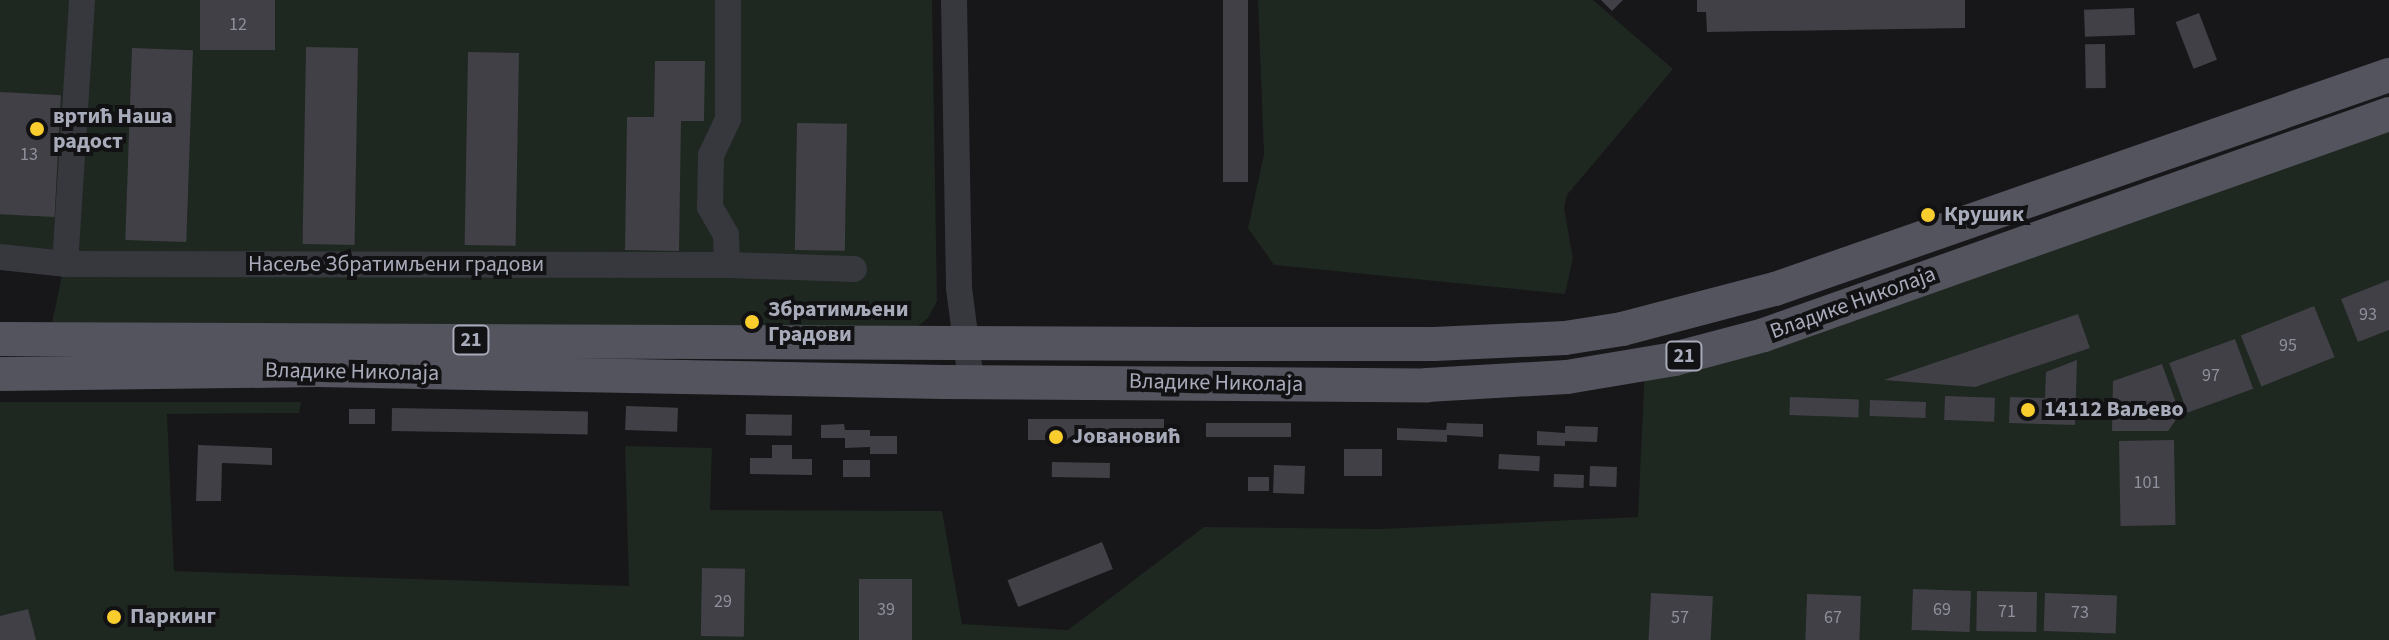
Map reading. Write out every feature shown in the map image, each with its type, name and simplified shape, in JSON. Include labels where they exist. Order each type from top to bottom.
[{"type":"main road","name":"Владике Николаја","points":[[0,339],[1448,343],[1565,338],[1622,329],[1775,289],[2389,75]]},
{"type":"main road","name":"Владике Николаја","points":[[0,374],[318,370],[957,382],[1427,385],[1567,377],[1645,365],[1764,335],[2389,114]]},
{"type":"street","points":[[65,264],[82,0]]},
{"type":"street","points":[[727,265],[726,235],[710,207],[711,155],[728,119],[728,0]]},
{"type":"street","points":[[954,0],[959,288],[957,382]]},
{"type":"street","name":"Насеље Збратимљени градови","points":[[0,257],[65,264],[727,265],[854,269]]},
{"type":"shaded area","points":[[0,0],[932,0],[937,301],[928,318],[910,333],[52,323],[64,265],[0,257]]},
{"type":"shaded area","points":[[1258,0],[1593,0],[1673,69],[1567,195],[1564,208],[1573,258],[1565,294],[1274,265],[1248,228],[1264,154]]},
{"type":"shaded area","points":[[2389,113],[2389,640],[0,640],[0,402],[301,402],[299,413],[167,414],[174,571],[629,586],[625,446],[712,448],[710,510],[942,511],[962,624],[1068,630],[1204,527],[1382,529],[1638,517],[1645,365]]},
{"type":"building","points":[[200,0],[275,0],[275,50],[200,50]]},
{"type":"building","points":[[1223,0],[1248,0],[1248,182],[1223,182]]},
{"type":"building","points":[[1601,0],[1623,0],[1612,11]]},
{"type":"building","points":[[1697,0],[1965,0],[1965,28],[1707,32],[1706,12],[1697,12]]},
{"type":"building","points":[[2134,8],[2135,35],[2085,37],[2084,10]]},
{"type":"building","points":[[2199,13],[2217,60],[2194,69],[2176,22]]},
{"type":"building","points":[[2085,44],[2105,44],[2106,88],[2086,88]]},
{"type":"building","points":[[306,47],[358,48],[355,245],[303,244]]},
{"type":"building","points":[[132,48],[193,50],[186,242],[125,240]]},
{"type":"building","points":[[468,52],[519,53],[516,246],[465,245]]},
{"type":"building","points":[[655,61],[705,61],[704,121],[681,121],[679,251],[625,250],[627,117],[654,117]]},
{"type":"building","points":[[0,92],[61,95],[55,217],[0,214]]},
{"type":"building","points":[[797,123],[847,124],[845,251],[795,250]]},
{"type":"building","points":[[2389,280],[2389,330],[2358,342],[2341,299]]},
{"type":"building","points":[[2314,306],[2335,357],[2261,387],[2241,336]]},
{"type":"building","points":[[2078,314],[2090,348],[1975,387],[1884,380]]},
{"type":"building","points":[[2235,339],[2253,389],[2187,413],[2169,363]]},
{"type":"building","points":[[2077,360],[2075,425],[2009,423],[2010,397],[2045,398],[2046,372]]},
{"type":"building","points":[[2162,364],[2180,414],[2168,431],[2112,431],[2113,381]]},
{"type":"building","points":[[1945,396],[1995,398],[1994,422],[1944,420]]},
{"type":"building","points":[[1790,397],[1859,399],[1858,417],[1789,415]]},
{"type":"building","points":[[1870,400],[1926,402],[1925,418],[1869,416]]},
{"type":"building","points":[[626,406],[678,408],[677,432],[625,430]]},
{"type":"building","points":[[392,408],[588,411],[588,434],[392,431]]},
{"type":"building","points":[[349,409],[375,409],[375,424],[349,424]]},
{"type":"building","points":[[746,414],[792,415],[792,436],[746,435]]},
{"type":"building","points":[[1028,419],[1164,419],[1164,440],[1028,440]]},
{"type":"building","points":[[1206,423],[1291,423],[1291,437],[1206,437]]},
{"type":"building","points":[[1447,423],[1483,424],[1483,437],[1447,435],[1447,442],[1397,440],[1397,428],[1446,430]]},
{"type":"building","points":[[844,424],[845,430],[870,430],[870,436],[897,436],[897,454],[870,454],[870,447],[845,448],[845,438],[821,438],[821,425]]},
{"type":"building","points":[[1565,426],[1598,427],[1597,442],[1565,441],[1565,446],[1537,445],[1537,431],[1565,433]]},
{"type":"building","points":[[2174,440],[2175,525],[2120,526],[2119,441]]},
{"type":"building","points":[[198,445],[272,448],[272,465],[222,463],[221,501],[196,501]]},
{"type":"building","points":[[772,445],[792,445],[792,459],[812,459],[812,475],[750,474],[750,458],[772,458]]},
{"type":"building","points":[[1344,449],[1382,449],[1382,476],[1344,476]]},
{"type":"building","points":[[1499,454],[1540,456],[1539,471],[1498,469]]},
{"type":"building","points":[[843,460],[870,460],[870,477],[843,477]]},
{"type":"building","points":[[1052,462],[1110,463],[1110,478],[1052,477]]},
{"type":"building","points":[[1274,465],[1305,466],[1304,494],[1273,493]]},
{"type":"building","points":[[1590,466],[1617,467],[1616,487],[1589,486]]},
{"type":"building","points":[[1554,474],[1584,475],[1584,488],[1554,487]]},
{"type":"building","points":[[1248,477],[1269,477],[1269,491],[1248,491]]},
{"type":"building","points":[[1102,542],[1113,569],[1018,607],[1007,580]]},
{"type":"building","points":[[702,568],[745,569],[744,637],[701,636]]},
{"type":"building","points":[[859,579],[912,579],[912,640],[859,640]]},
{"type":"building","points":[[1913,589],[1971,591],[1970,632],[1912,630]]},
{"type":"building","points":[[1977,591],[2037,592],[2036,632],[1976,631]]},
{"type":"building","points":[[1651,593],[1713,596],[1711,640],[1649,640]]},
{"type":"building","points":[[2045,593],[2117,596],[2116,633],[2044,631]]},
{"type":"building","points":[[1807,594],[1861,596],[1859,640],[1805,640]]},
{"type":"building","points":[[28,609],[36,640],[0,640],[0,616]]},
{"type":"place","name":"вртић Наша радост","points":[[37,129]]},
{"type":"place","name":"Крушик","points":[[1928,215]]},
{"type":"place","name":"Збратимљени Градови","points":[[752,322]]},
{"type":"place","name":"14112 Ваљево","points":[[2028,410]]},
{"type":"place","name":"Јовановић","points":[[1056,437]]},
{"type":"place","name":"Паркинг","points":[[114,617]]}]
